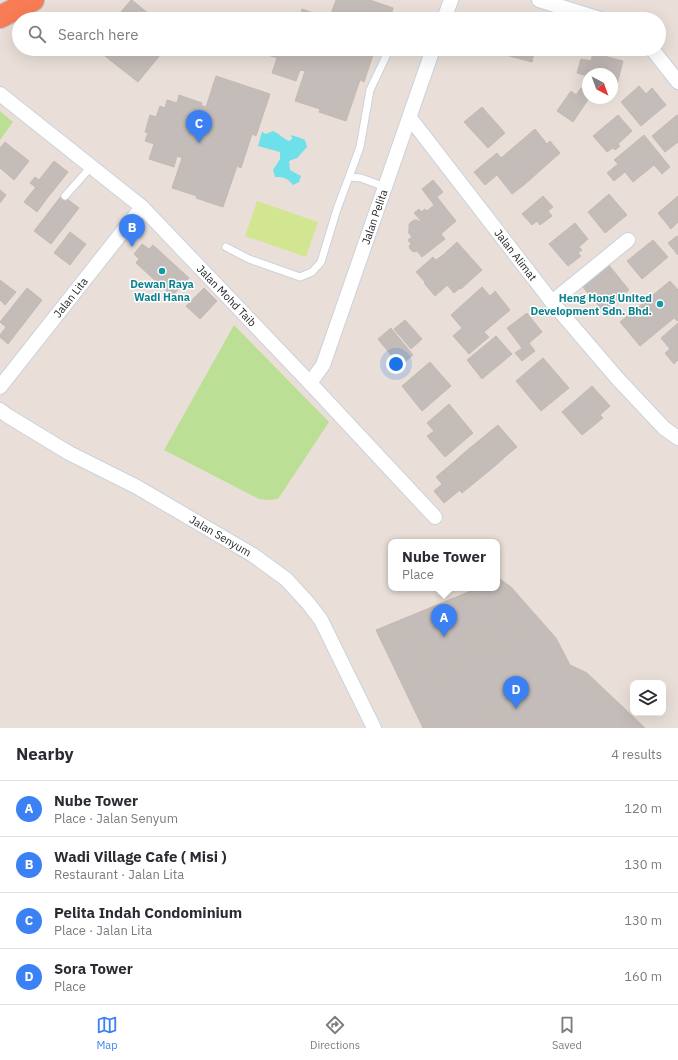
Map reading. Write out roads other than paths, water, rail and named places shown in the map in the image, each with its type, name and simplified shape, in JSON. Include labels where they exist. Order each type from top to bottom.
[{"type":"highway","points":[[0,17],[33,0]]},
{"type":"highway","points":[[31,12],[50,0]]},
{"type":"highway","points":[[0,32],[12,24]]},
{"type":"street","points":[[446,12],[450,0]]},
{"type":"street","points":[[539,0],[578,12]]},
{"type":"street","name":"Jalan Pelita","points":[[310,383],[323,365],[431,56]]},
{"type":"street","points":[[658,56],[678,82]]},
{"type":"street","name":"Jalan Mohd Taib","points":[[0,94],[142,207],[310,383],[435,517]]},
{"type":"street","name":"Jalan Alimat","points":[[410,118],[552,302],[617,378],[664,428],[678,438]]},
{"type":"street","name":"Jalan Lita","points":[[0,387],[142,207]]},
{"type":"street","points":[[552,302],[628,240]]},
{"type":"street","name":"Jalan Senyum","points":[[0,410],[69,453],[137,486],[253,555],[286,579],[321,620],[374,728]]},
{"type":"lane","points":[[226,247],[249,259],[300,277],[312,272],[321,262],[337,209],[360,146],[370,90],[386,56]]},
{"type":"lane","points":[[65,196],[91,167]]},
{"type":"lane","points":[[349,177],[361,178],[385,187]]},
{"type":"water","points":[[273,131],[289,141],[292,139],[291,135],[305,140],[307,147],[297,158],[289,161],[290,170],[301,176],[299,182],[293,185],[286,178],[275,177],[273,170],[280,159],[280,152],[258,146],[262,132],[266,134]]},
{"type":"place","name":"Pelita Indah Condominium","points":[[199,143]]},
{"type":"place","name":"Wadi Village Cafe ( Misi )","points":[[132,247]]},
{"type":"place","name":"Dewan Raya Wadi Hana","points":[[162,271]]},
{"type":"place","name":"Heng Hong United Development Sdn. Bhd.","points":[[660,304]]},
{"type":"place","name":"Nube Tower","points":[[444,637]]},
{"type":"place","name":"Sora Tower","points":[[516,709]]}]
